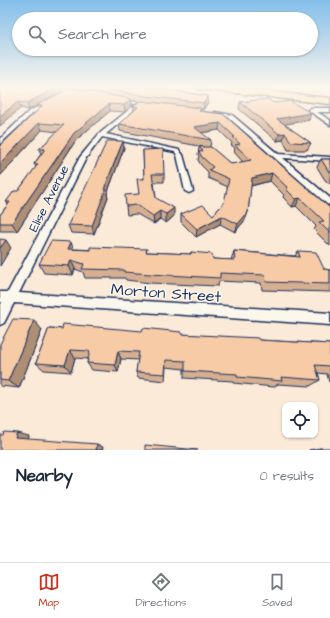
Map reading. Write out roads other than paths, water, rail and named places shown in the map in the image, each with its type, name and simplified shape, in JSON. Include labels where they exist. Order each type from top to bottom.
[{"type":"street","points":[[0,142],[30,113],[39,108]]},
{"type":"street","name":"Elise Avenue","points":[[0,319],[6,298],[83,158],[101,135],[134,108]]},
{"type":"street","points":[[330,110],[311,110],[330,123]]},
{"type":"street","points":[[207,113],[229,116],[278,156],[330,202]]},
{"type":"street","points":[[101,135],[177,151],[180,155],[189,192]]},
{"type":"street","points":[[278,156],[330,159]]},
{"type":"street","name":"Morton Street","points":[[6,298],[330,319]]}]
